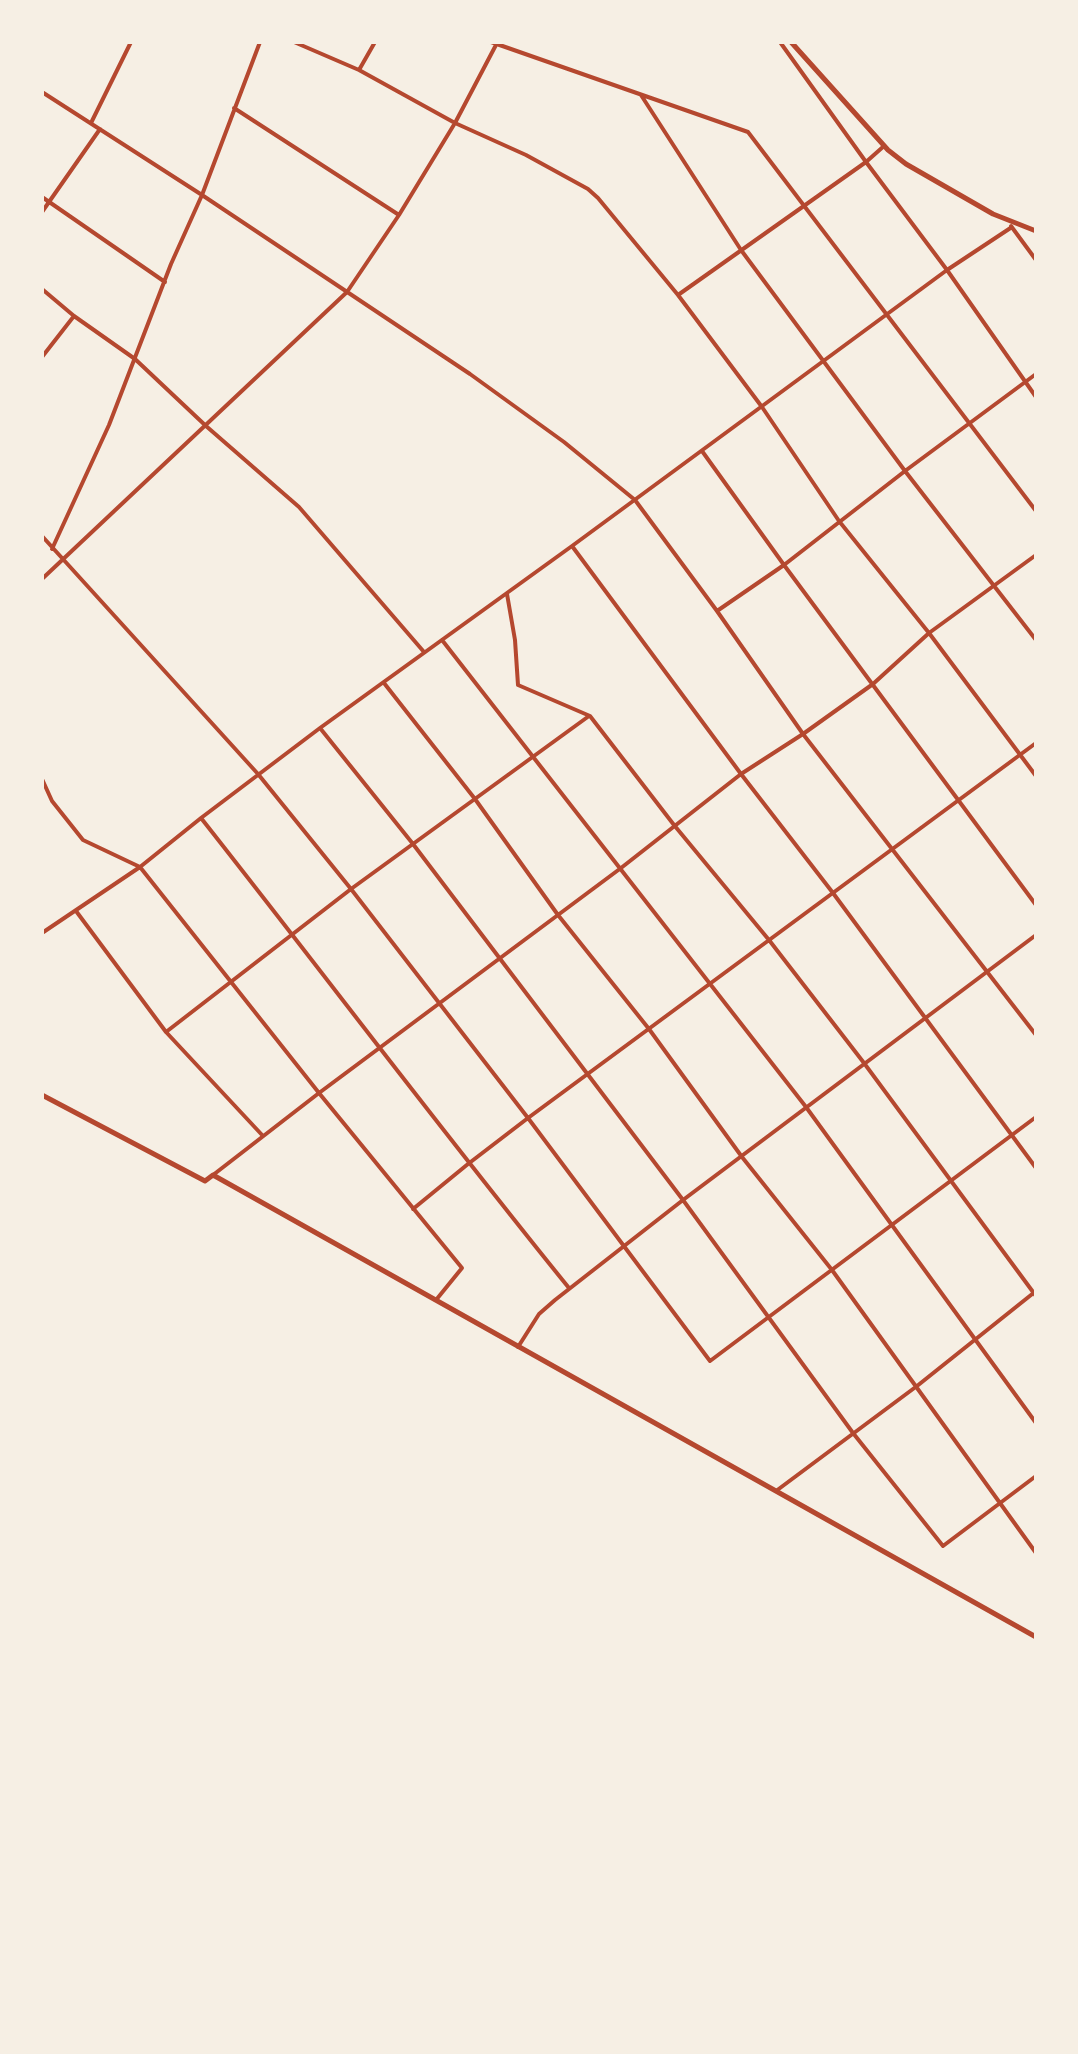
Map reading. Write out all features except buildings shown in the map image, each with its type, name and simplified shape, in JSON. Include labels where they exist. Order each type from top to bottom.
[{"type":"street","points":[[91,123],[131,42]]},
{"type":"street","points":[[52,549],[109,425],[171,264],[202,195],[260,42]]},
{"type":"street","points":[[294,42],[359,70],[455,123],[526,155],[588,189],[607,207],[678,295],[762,407],[839,521],[929,633],[1036,776]]},
{"type":"street","points":[[359,70],[375,42]]},
{"type":"street","points":[[780,42],[947,270],[1036,397]]},
{"type":"street","points":[[791,42],[884,146],[906,164],[1007,220],[1036,231]]},
{"type":"street","points":[[42,579],[347,292],[399,215],[455,123],[495,43],[748,132],[1036,511]]},
{"type":"street","points":[[42,92],[202,195],[470,374],[564,441],[636,500],[803,734],[1036,1035]]},
{"type":"street","points":[[641,95],[741,250],[905,471],[1036,640]]},
{"type":"street","points":[[234,108],[399,215]]},
{"type":"street","points":[[42,212],[100,129]]},
{"type":"street","points":[[678,295],[866,162],[884,146]]},
{"type":"street","points":[[42,197],[165,282]]},
{"type":"street","points":[[1007,220],[1036,260]]},
{"type":"street","points":[[42,933],[140,867],[320,728],[636,500],[947,270],[1012,227]]},
{"type":"street","points":[[42,289],[74,316],[135,359],[206,426],[299,507],[424,652]]},
{"type":"street","points":[[42,357],[74,316]]},
{"type":"street","points":[[717,611],[784,565],[839,521],[1036,374]]},
{"type":"street","points":[[702,451],[1036,905]]},
{"type":"street","points":[[42,536],[258,774],[351,889],[710,1361],[1036,1117]]},
{"type":"street","points":[[572,546],[1036,1168]]},
{"type":"street","points":[[42,1095],[205,1181],[621,868],[741,774],[803,734],[873,684],[929,633],[1036,555]]},
{"type":"street","points":[[507,594],[516,640],[518,685],[590,716],[864,1063],[1035,1293],[917,1386],[775,1491]]},
{"type":"street","points":[[442,640],[806,1107],[1036,1423]]},
{"type":"street","points":[[384,683],[475,799],[558,915],[649,1029],[742,1157],[832,1270],[1036,1553]]},
{"type":"street","points":[[166,1032],[351,889],[590,716]]},
{"type":"street","points":[[320,728],[413,844],[683,1200],[854,1433],[943,1546],[1036,1476]]},
{"type":"street","points":[[413,1209],[468,1164],[588,1074],[1036,743]]},
{"type":"street","points":[[42,779],[52,801],[82,840],[140,867],[319,1093],[462,1268],[435,1300]]},
{"type":"street","points":[[201,818],[381,1048],[468,1164],[569,1288]]},
{"type":"street","points":[[76,911],[166,1032],[263,1137]]},
{"type":"street","points":[[518,1347],[539,1314],[569,1288],[1036,935]]},
{"type":"street","points":[[213,1174],[1036,1637]]}]
